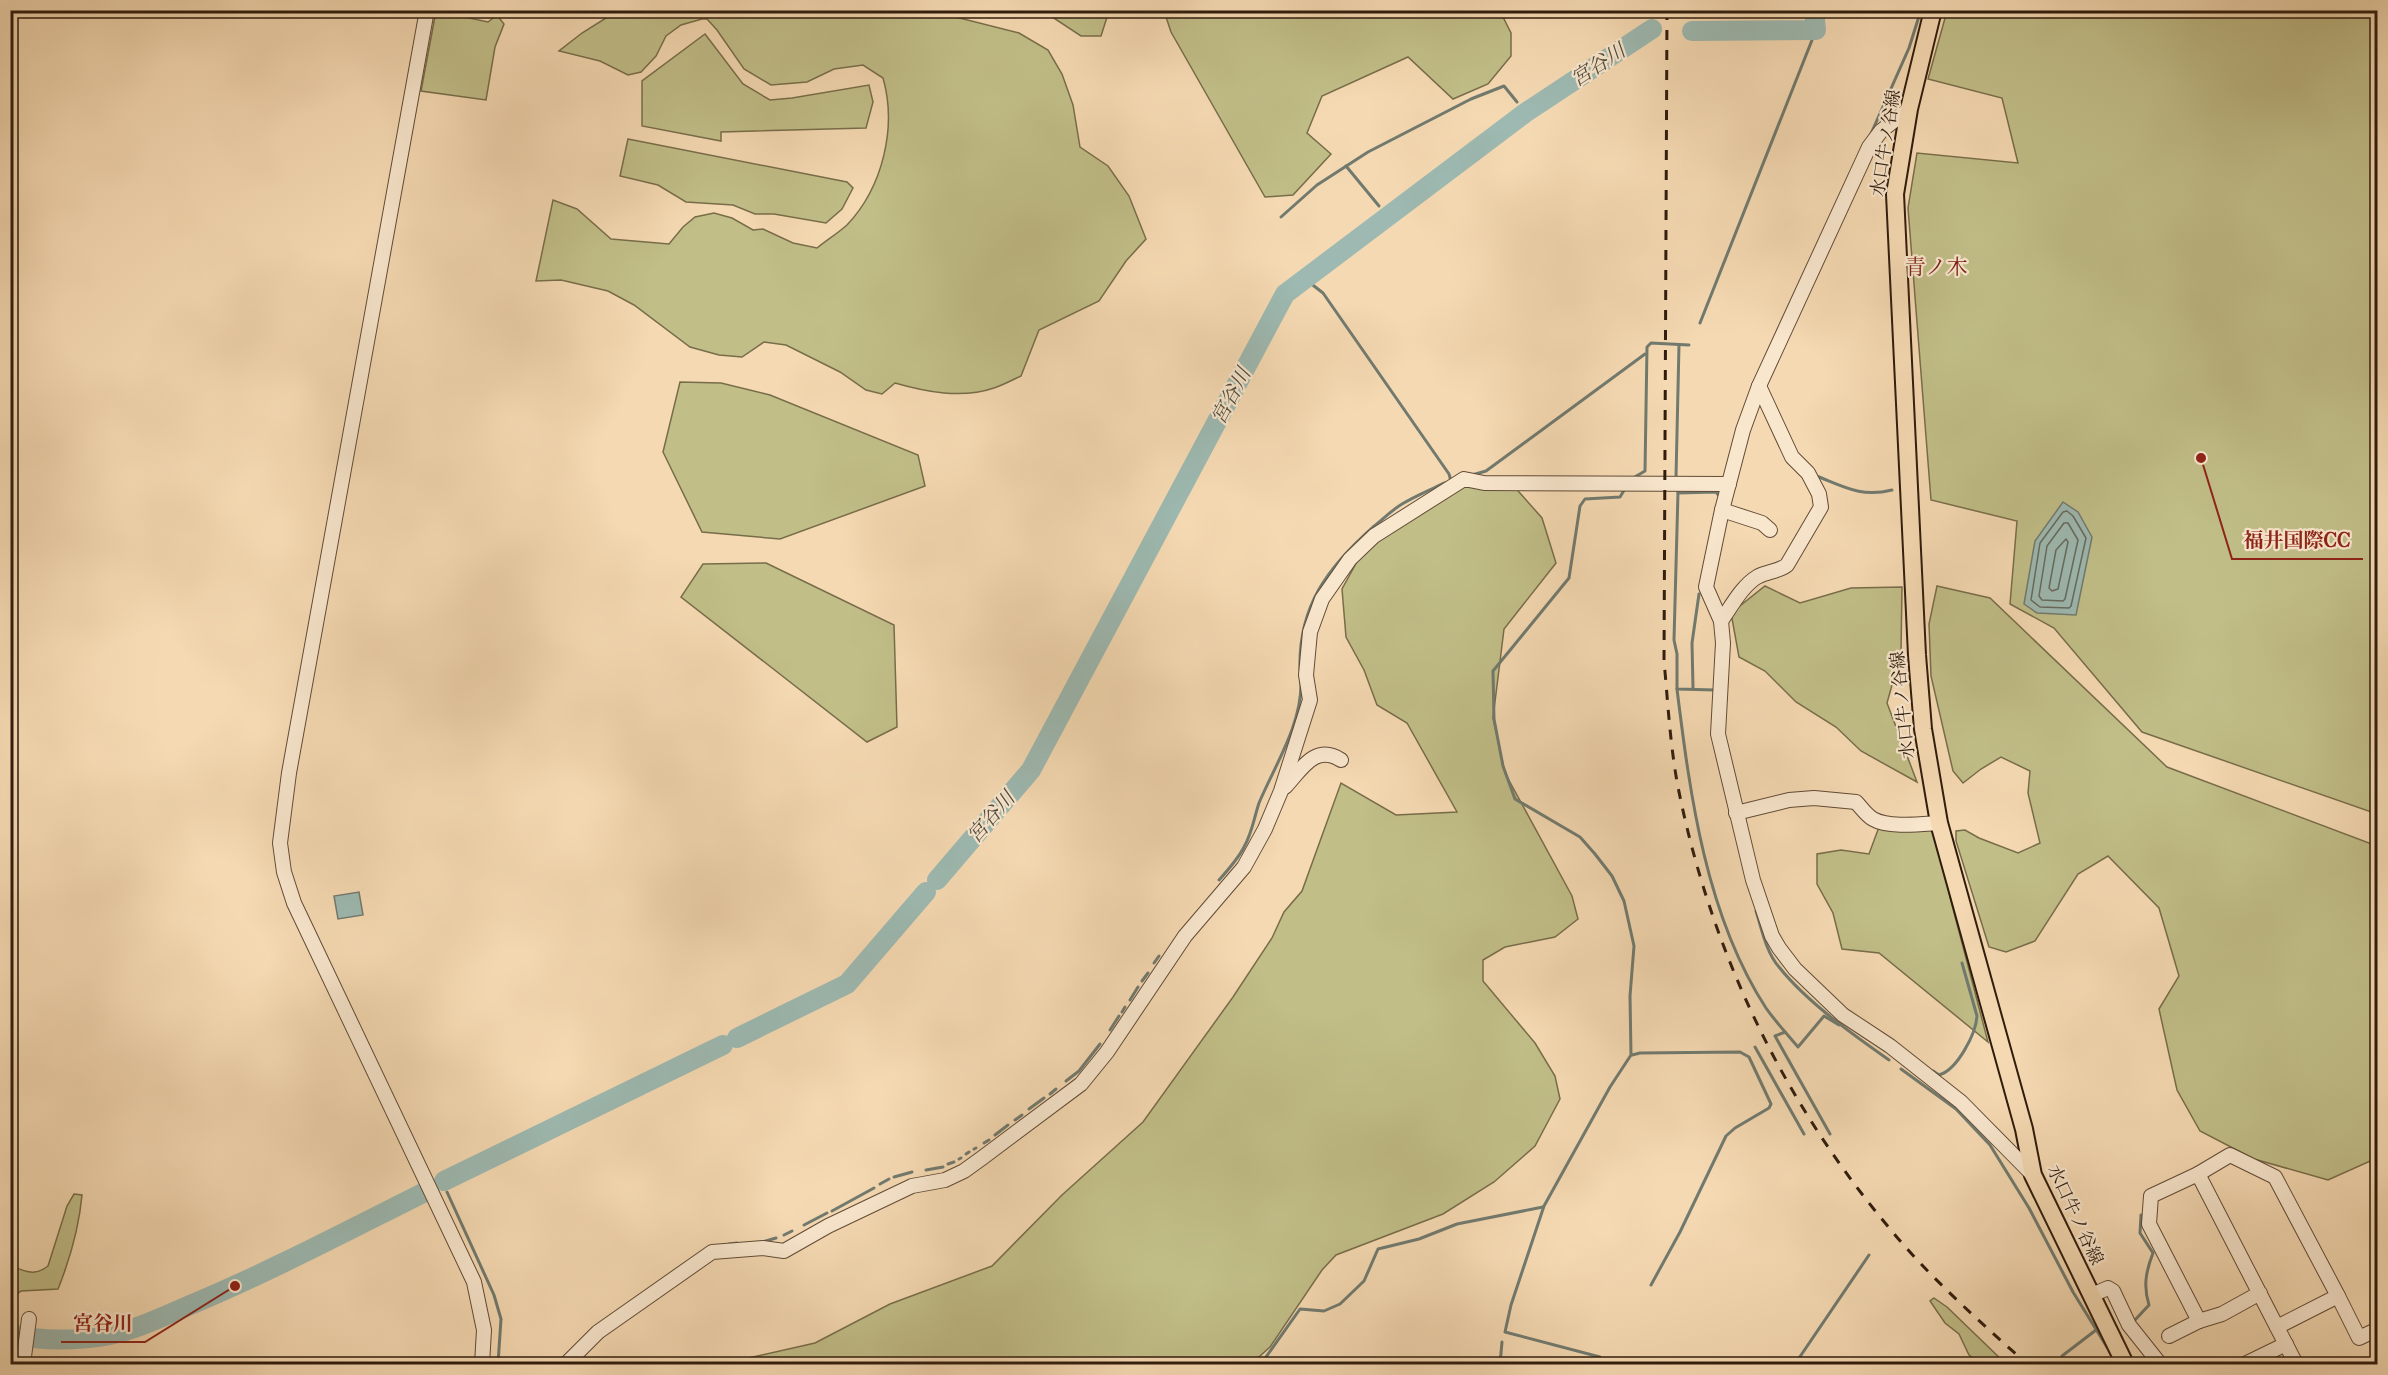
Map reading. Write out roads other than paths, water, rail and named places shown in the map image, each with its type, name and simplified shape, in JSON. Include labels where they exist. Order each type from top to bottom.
[{"type":"main road","name":"水口牛ノ谷線","points":[[1933,10],[1910,109],[1895,194],[1917,655],[1923,729],[1940,823],[2024,1129],[2033,1175],[2125,1365]]},
{"type":"street","points":[[427,10],[289,773],[280,843],[284,872],[294,903],[474,1282],[484,1330],[482,1365]]},
{"type":"street","points":[[1910,109],[1881,131],[1869,147],[1760,386],[1743,430],[1722,510],[1706,587],[1721,621],[1724,643],[1718,734],[1753,880],[1772,936],[1795,969],[1843,1014],[1890,1046],[1961,1102],[2033,1175]]},
{"type":"street","points":[[1721,621],[1754,579],[1767,572],[1779,571],[1787,565],[1821,507],[1819,494],[1808,473],[1792,457],[1760,386]]},
{"type":"street","points":[[566,1365],[598,1332],[712,1252],[763,1248],[784,1251],[828,1226],[912,1185],[945,1180],[964,1171],[1081,1084],[1107,1052],[1185,936],[1244,867],[1265,829],[1281,790],[1310,700],[1306,675],[1310,632],[1322,599],[1350,559],[1374,536],[1461,473],[1484,483],[1729,484]]},
{"type":"street","points":[[1722,510],[1762,523],[1770,530]]},
{"type":"street","points":[[1281,790],[1307,761],[1320,753],[1334,755],[1341,760]]},
{"type":"street","points":[[1736,813],[1789,800],[1814,798],[1856,802],[1870,818],[1878,822],[1909,825],[1940,823]]},
{"type":"street","points":[[2199,1321],[2149,1224],[2151,1196],[2198,1174],[2230,1155],[2275,1176],[2359,1338],[2378,1329]]},
{"type":"street","points":[[2198,1174],[2296,1365]]},
{"type":"street","points":[[2092,1295],[2108,1288],[2113,1291],[2129,1325],[2160,1365]]},
{"type":"street","points":[[2169,1336],[2199,1321],[2222,1314],[2260,1293]]},
{"type":"street","points":[[2277,1327],[2338,1296]]},
{"type":"street","points":[[23,1365],[29,1319]]},
{"type":"street","points":[[2245,1365],[2286,1344]]},
{"type":"water","points":[[2063,502],[2078,512],[2092,537],[2076,615],[2037,613],[2024,604],[2035,541]]},
{"type":"water","points":[[359,892],[363,915],[338,919],[334,896]]},
{"type":"waterway","name":"宮谷川","points":[[1692,31],[1816,30],[1814,10]]},
{"type":"waterway","points":[[1870,136],[1909,48],[1921,10]]},
{"type":"waterway","name":"宮谷川","points":[[937,880],[1031,770],[1285,294],[1525,113],[1652,29]]},
{"type":"waterway","points":[[1700,323],[1816,30]]},
{"type":"waterway","points":[[1281,217],[1317,185],[1368,152],[1471,99],[1504,86],[1517,102]]},
{"type":"waterway","points":[[1346,166],[1379,206]]},
{"type":"waterway","points":[[1305,279],[1323,293],[1449,474],[1451,481]]},
{"type":"waterway","points":[[1633,478],[1645,471],[1647,347],[1651,343],[1689,345]]},
{"type":"waterway","points":[[1676,477],[1679,345]]},
{"type":"waterway","points":[[1472,475],[1486,471],[1645,354]]},
{"type":"waterway","points":[[1814,475],[1861,492],[1892,490]]},
{"type":"waterway","points":[[1300,670],[1304,626],[1310,607],[1342,557],[1395,509],[1412,498],[1444,483],[1450,483]]},
{"type":"waterway","points":[[1600,1357],[1505,1332],[1511,1305],[1544,1206],[1610,1087],[1631,1055],[1630,996],[1634,946],[1624,901],[1612,876],[1595,854],[1580,837],[1515,799],[1503,766],[1494,719],[1493,671],[1569,578],[1580,506],[1585,499],[1620,497],[1626,487]]},
{"type":"waterway","points":[[1678,492],[1674,640],[1677,654],[1677,689],[1715,690]]},
{"type":"waterway","points":[[1678,493],[1716,492],[1720,497]]},
{"type":"waterway","points":[[1693,688],[1692,643],[1699,594]]},
{"type":"waterway","points":[[1219,880],[1239,856],[1249,836],[1259,803],[1292,729],[1300,698],[1301,682]]},
{"type":"waterway","points":[[1677,689],[1688,771],[1704,854],[1715,895],[1745,972],[1766,1008],[1798,1047],[1824,1016],[1839,1025]]},
{"type":"waterway","name":"宮谷川","points":[[737,1038],[847,984],[926,892]]},
{"type":"waterway","points":[[1756,911],[1771,955],[1790,980],[1831,1017],[1889,1060]]},
{"type":"waterway","points":[[1154,963],[1159,956]]},
{"type":"waterway","points":[[1933,1071],[1939,1075],[1946,1072],[1959,1059],[1976,1023],[1977,1016],[1962,963]]},
{"type":"waterway","points":[[1142,981],[1148,973]]},
{"type":"waterway","points":[[1130,1000],[1138,987]]},
{"type":"waterway","points":[[1122,1012],[1125,1007]]},
{"type":"waterway","points":[[1110,1030],[1119,1016]]},
{"type":"waterway","points":[[1785,1032],[1775,1036],[1830,1134]]},
{"type":"waterway","points":[[1066,1081],[1079,1071],[1100,1044]]},
{"type":"waterway","name":"宮谷川","points":[[444,1181],[723,1045]]},
{"type":"waterway","points":[[1755,1047],[1804,1134]]},
{"type":"waterway","points":[[1632,1055],[1740,1052],[1749,1057],[1771,1104],[1769,1108],[1726,1136],[1680,1232],[1651,1285]]},
{"type":"waterway","points":[[1901,1069],[1956,1109],[1990,1145],[2029,1208],[2073,1292],[2110,1352]]},
{"type":"waterway","points":[[1050,1094],[1056,1089]]},
{"type":"waterway","points":[[1029,1109],[1044,1098]]},
{"type":"waterway","points":[[1015,1120],[1022,1115]]},
{"type":"waterway","points":[[995,1135],[1008,1125]]},
{"type":"waterway","points":[[984,1143],[989,1140]]},
{"type":"waterway","points":[[948,1164],[954,1162]]},
{"type":"waterway","points":[[926,1170],[943,1167]]},
{"type":"waterway","points":[[894,1177],[912,1172]]},
{"type":"waterway","points":[[880,1184],[889,1179]]},
{"type":"waterway","points":[[832,1211],[874,1188]]},
{"type":"waterway","name":"宮谷川","points":[[10,1334],[46,1339],[81,1339],[128,1330],[253,1277],[425,1192]]},
{"type":"waterway","points":[[447,1192],[494,1295],[501,1319],[498,1364]]},
{"type":"waterway","points":[[1261,1364],[1300,1309],[1324,1311],[1340,1304],[1364,1281],[1378,1249],[1419,1239],[1457,1224],[1543,1207]]},
{"type":"waterway","points":[[804,1225],[827,1213]]},
{"type":"waterway","points":[[2135,1320],[2149,1305],[2146,1279],[2153,1253],[2140,1233],[2141,1215]]},
{"type":"waterway","points":[[784,1235],[792,1231]]},
{"type":"waterway","points":[[762,1242],[776,1238]]},
{"type":"waterway","points":[[729,1244],[737,1243]]},
{"type":"waterway","points":[[1795,1364],[1869,1255]]},
{"type":"waterway","points":[[2062,1356],[2096,1330]]},
{"type":"waterway","points":[[1500,1364],[1502,1342]]},
{"type":"railway","points":[[1667,10],[1664,661],[1675,771],[1692,847],[1709,905],[1730,963],[1782,1073],[1814,1125],[1848,1176],[1902,1243],[1954,1297],[2027,1364]]},
{"type":"place","name":"福井国際CC","points":[[2201,458]]},
{"type":"place","name":"宮谷川","points":[[235,1286]]},
{"type":"district","name":"青ノ木","points":[[1936,267]]}]
